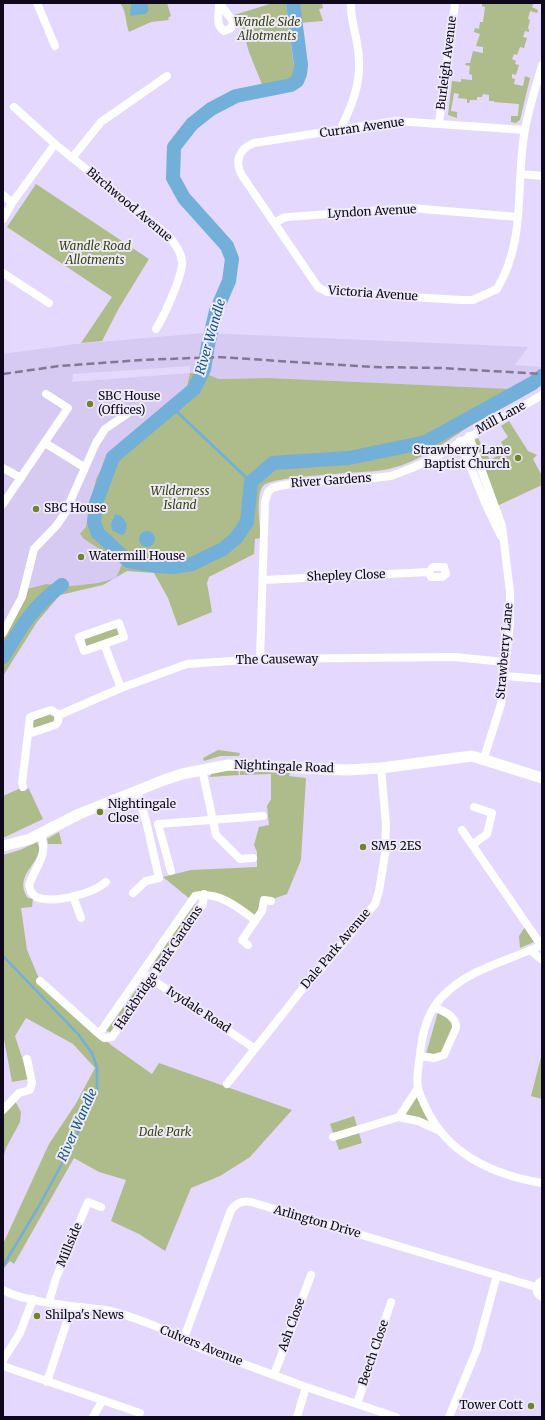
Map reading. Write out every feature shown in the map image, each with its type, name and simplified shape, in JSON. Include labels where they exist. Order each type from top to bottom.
[{"type":"main road","name":"Nightingale Road","points":[[8,845],[30,839],[78,814],[177,776],[202,769],[238,764],[310,770],[381,768],[472,756],[484,758],[542,778]]},
{"type":"street","points":[[37,3],[55,46]]},
{"type":"street","points":[[342,129],[358,86],[359,74],[358,45],[351,3]]},
{"type":"street","name":"Burleigh Avenue","points":[[439,123],[455,3]]},
{"type":"street","name":"Victoria Avenue","points":[[248,146],[240,155],[238,166],[243,176],[318,287],[327,292],[473,300],[497,289],[512,258],[517,236],[525,130],[542,65]]},
{"type":"street","points":[[72,158],[101,122],[167,76]]},
{"type":"street","name":"Birchwood Avenue","points":[[14,107],[55,144],[168,235],[177,246],[182,261],[181,272],[162,320],[156,329]]},
{"type":"street","points":[[348,113],[351,115],[358,127]]},
{"type":"street","name":"Curran Avenue","points":[[248,146],[396,121],[525,130]]},
{"type":"street","points":[[3,219],[12,203],[55,144]]},
{"type":"street","points":[[521,174],[542,176]]},
{"type":"street","points":[[3,195],[12,203]]},
{"type":"street","name":"Lyndon Avenue","points":[[275,223],[288,217],[398,208],[518,217]]},
{"type":"street","points":[[3,273],[49,303]]},
{"type":"street","points":[[3,504],[68,408],[46,394]]},
{"type":"street","name":"Mill Lane","points":[[460,441],[542,395]]},
{"type":"street","points":[[3,633],[24,590],[34,549],[57,526],[65,513],[84,467],[105,429],[134,409]]},
{"type":"street","name":"Strawberry Lane","points":[[469,436],[502,526],[510,606],[505,676],[501,704],[484,758]]},
{"type":"street","name":"Strawberry Lane","points":[[460,441],[486,505],[504,542]]},
{"type":"street","name":"River Gardens","points":[[260,660],[265,502],[266,496],[272,488],[304,482],[365,479],[391,476],[432,459],[460,441]]},
{"type":"street","points":[[45,443],[84,467]]},
{"type":"street","points":[[3,468],[21,478]]},
{"type":"street","name":"Shepley Close","points":[[263,580],[429,572]]},
{"type":"street","points":[[119,623],[124,636],[104,644],[84,651],[79,637],[119,623]]},
{"type":"street","points":[[104,644],[121,688]]},
{"type":"street","name":"The Causeway","points":[[59,715],[121,688],[187,664],[260,660],[454,657],[505,662]]},
{"type":"street","points":[[505,676],[542,679]]},
{"type":"street","name":"The Causeway","points":[[23,787],[22,783],[30,717],[51,710],[59,715]]},
{"type":"street","name":"The Causeway","points":[[28,734],[55,725],[58,722],[59,715]]},
{"type":"street","name":"Dale Park Avenue","points":[[227,1084],[254,1048],[300,992],[352,933],[378,897],[384,858],[386,826],[381,768]]},
{"type":"street","points":[[202,769],[208,788],[212,819],[215,823],[216,835],[240,859],[253,858]]},
{"type":"street","points":[[133,893],[146,882],[159,878],[146,821],[137,791]]},
{"type":"street","points":[[472,845],[487,834],[492,813],[474,807]]},
{"type":"street","points":[[171,871],[158,824],[263,816]]},
{"type":"street","points":[[438,1130],[424,1104],[418,1088],[420,1056],[424,1033],[434,1007],[449,990],[470,975],[542,945],[462,830]]},
{"type":"street","points":[[40,834],[44,849],[30,883],[32,892],[41,898],[73,896],[100,886],[106,882]]},
{"type":"street","points":[[204,894],[224,899],[255,920]]},
{"type":"street","name":"Hackbridge Park Gardens","points":[[40,981],[99,1034],[104,1038],[112,1037],[203,904],[204,894],[195,896],[99,1034]]},
{"type":"street","points":[[73,896],[81,918]]},
{"type":"street","points":[[248,945],[242,940],[262,911],[264,900],[271,901]]},
{"type":"street","points":[[530,950],[542,960]]},
{"type":"street","name":"Ivydale Road","points":[[142,973],[254,1048]]},
{"type":"street","points":[[420,1056],[434,1058],[444,1055],[456,1028],[454,1020],[434,1007]]},
{"type":"street","points":[[3,1110],[19,1094],[30,1090],[32,1082],[27,1059]]},
{"type":"street","points":[[399,1117],[418,1088]]},
{"type":"street","points":[[333,1137],[399,1117],[418,1121],[438,1130],[466,1156],[482,1165],[496,1171],[542,1183]]},
{"type":"street","name":"Millside","points":[[49,1302],[52,1287],[88,1202],[101,1207]]},
{"type":"street","name":"Arlington Drive","points":[[184,1338],[228,1216],[234,1206],[242,1202],[251,1202],[497,1275],[539,1284]]},
{"type":"street","name":"Ash Close","points":[[274,1375],[311,1275]]},
{"type":"street","points":[[450,1417],[477,1349],[497,1275]]},
{"type":"street","points":[[539,1284],[536,1292],[542,1297]]},
{"type":"street","name":"Culvers Avenue","points":[[3,1290],[12,1294],[49,1302],[113,1312],[184,1338],[195,1346],[306,1387],[395,1417]]},
{"type":"street","points":[[3,1360],[20,1332],[33,1298]]},
{"type":"street","name":"Beech Close","points":[[357,1404],[391,1302]]},
{"type":"street","points":[[47,1382],[72,1306]]},
{"type":"street","points":[[3,1366],[140,1413]]},
{"type":"street","points":[[297,1417],[306,1387]]},
{"type":"street","points":[[93,1417],[102,1401]]},
{"type":"shaded area","points":[[204,333],[528,347],[515,365],[541,367],[533,390],[269,378],[219,379],[209,375],[190,373],[187,385],[177,403],[111,451],[96,479],[84,539],[122,564],[116,578],[98,583],[71,586],[46,584],[3,633],[3,354],[76,344]],"holes":[[[190,366],[190,373],[72,382],[73,374]]]},
{"type":"green space","points":[[120,3],[167,3],[171,16],[168,18],[169,20],[151,22],[129,32],[124,10]]},
{"type":"green space","name":"Wandle Side Allotments","points":[[273,3],[286,3],[295,75],[292,79],[285,83],[263,87],[249,52],[241,24],[237,24],[234,15]]},
{"type":"green space","points":[[297,3],[322,3],[323,8],[319,9],[323,21],[299,23]]},
{"type":"green space","points":[[482,3],[534,3],[532,7],[538,10],[537,13],[530,11],[528,19],[530,20],[528,28],[529,32],[525,31],[523,37],[527,38],[524,48],[520,47],[517,55],[514,54],[512,59],[516,61],[515,64],[519,65],[516,75],[512,74],[512,78],[515,79],[514,84],[523,86],[525,76],[530,78],[520,120],[516,123],[511,122],[511,116],[518,116],[519,104],[489,101],[489,95],[483,94],[482,97],[477,97],[477,100],[470,100],[469,103],[467,103],[467,99],[458,98],[459,94],[454,93],[451,111],[457,112],[457,118],[448,115],[452,81],[461,82],[461,79],[472,80],[472,75],[469,74],[470,66],[465,65],[466,63],[470,63],[473,51],[483,53],[483,47],[476,46],[480,34],[474,32],[475,28],[479,29],[480,22],[483,22],[485,7],[482,6]]},
{"type":"green space","name":"Wandle Road Allotments","points":[[36,184],[149,259],[119,308],[102,341],[81,343],[112,297],[7,227]]},
{"type":"green space","name":"Wilderness Island","points":[[190,373],[209,375],[219,379],[269,378],[533,390],[518,400],[470,426],[437,448],[401,465],[375,471],[284,479],[264,485],[261,489],[259,502],[261,538],[255,539],[254,554],[209,577],[207,583],[212,612],[178,626],[168,598],[154,573],[127,571],[116,577],[122,564],[84,539],[80,534],[86,527],[96,479],[111,451],[177,403],[187,386]]},
{"type":"green space","points":[[509,421],[528,451],[537,455],[533,459],[542,476],[542,485],[497,506],[472,441],[478,438],[490,460],[506,451],[501,442],[508,437],[501,426]]},
{"type":"green space","points":[[114,579],[103,585],[60,595],[37,622],[3,676],[3,633],[24,590],[46,584],[71,586],[98,583]]},
{"type":"green space","points":[[117,628],[120,634],[117,637],[88,647],[85,646],[85,638]]},
{"type":"green space","points":[[51,713],[54,716],[54,722],[34,728],[32,721]]},
{"type":"green space","points":[[218,750],[240,753],[239,756],[220,756],[204,761],[203,758]]},
{"type":"green space","points":[[238,769],[239,775],[209,777],[213,772]]},
{"type":"green space","points":[[240,769],[290,773],[289,776],[306,778],[301,860],[287,894],[270,900],[261,908],[255,917],[225,898],[190,899],[163,877],[191,870],[257,867],[257,852],[254,845],[259,827],[269,825],[267,806],[271,799],[271,774],[240,775]]},
{"type":"green space","points":[[23,787],[29,789],[43,819],[3,838],[3,796]]},
{"type":"green space","points":[[59,832],[62,844],[48,844],[47,839]]},
{"type":"green space","name":"Dale Park","points":[[37,842],[39,849],[38,855],[26,874],[24,881],[24,889],[28,898],[33,899],[32,907],[21,908],[27,950],[40,981],[111,1045],[152,1074],[159,1063],[292,1110],[250,1157],[220,1176],[191,1188],[165,1251],[139,1234],[111,1221],[126,1180],[99,1172],[74,1158],[14,1264],[10,1261],[3,1269],[3,1244],[49,1144],[75,1105],[95,1068],[73,1044],[26,1018],[15,1036],[29,1079],[12,1082],[3,1034],[3,855],[20,850]]},
{"type":"green space","points":[[195,904],[197,907],[152,970],[149,967]]},
{"type":"green space","points":[[525,927],[534,942],[520,948],[519,936]]},
{"type":"green space","points":[[142,982],[145,983],[111,1032],[106,1031]]},
{"type":"green space","points":[[438,1012],[452,1020],[454,1024],[441,1055],[426,1054]]},
{"type":"green space","points":[[542,1053],[542,1099],[531,1096]]},
{"type":"green space","points":[[418,1090],[434,1127],[404,1117]]},
{"type":"green space","points":[[14,1099],[21,1112],[20,1122],[6,1148],[3,1159],[3,1111]]},
{"type":"green space","points":[[354,1116],[362,1143],[339,1150],[330,1124]]},
{"type":"water","points":[[131,3],[147,3],[149,10],[145,14],[130,16]]},
{"type":"water","points":[[115,514],[121,516],[127,524],[125,533],[121,535],[112,530],[111,524]]},
{"type":"water","points":[[147,531],[153,533],[155,539],[153,545],[147,547],[141,545],[139,539],[141,533]]},
{"type":"waterway","name":"River Wandle","points":[[293,3],[301,65],[300,74],[297,81],[291,85],[236,96],[211,109],[192,124],[174,147],[173,178],[184,198],[227,246],[232,259],[229,281],[216,311],[204,369],[194,389],[113,457],[96,503],[94,522],[98,533],[128,561],[173,567],[192,564],[223,549],[236,538],[247,522],[251,482],[273,463],[349,458],[426,442],[533,383],[542,376]]},
{"type":"waterway","points":[[173,408],[251,482]]},
{"type":"waterway","name":"River Wandle","points":[[3,657],[35,609],[62,585]]},
{"type":"waterway","name":"River Wandle","points":[[3,956],[78,1034],[92,1053],[97,1067],[97,1090],[72,1145],[39,1206],[3,1266]]},
{"type":"railway","points":[[3,374],[59,366],[142,360],[218,357],[372,367],[441,368],[542,374]]},
{"type":"place","name":"SBC House (Offices)","points":[[90,404]]},
{"type":"place","name":"Strawberry Lane Baptist Church","points":[[518,458]]},
{"type":"place","name":"SBC House","points":[[36,509]]},
{"type":"place","name":"Watermill House","points":[[81,557]]},
{"type":"place","name":"Nightingale Close","points":[[100,812]]},
{"type":"place","name":"SM5 2ES","points":[[363,847]]},
{"type":"place","name":"Shilpa's News","points":[[37,1316]]},
{"type":"place","name":"Tower Cott","points":[[531,1406]]}]
